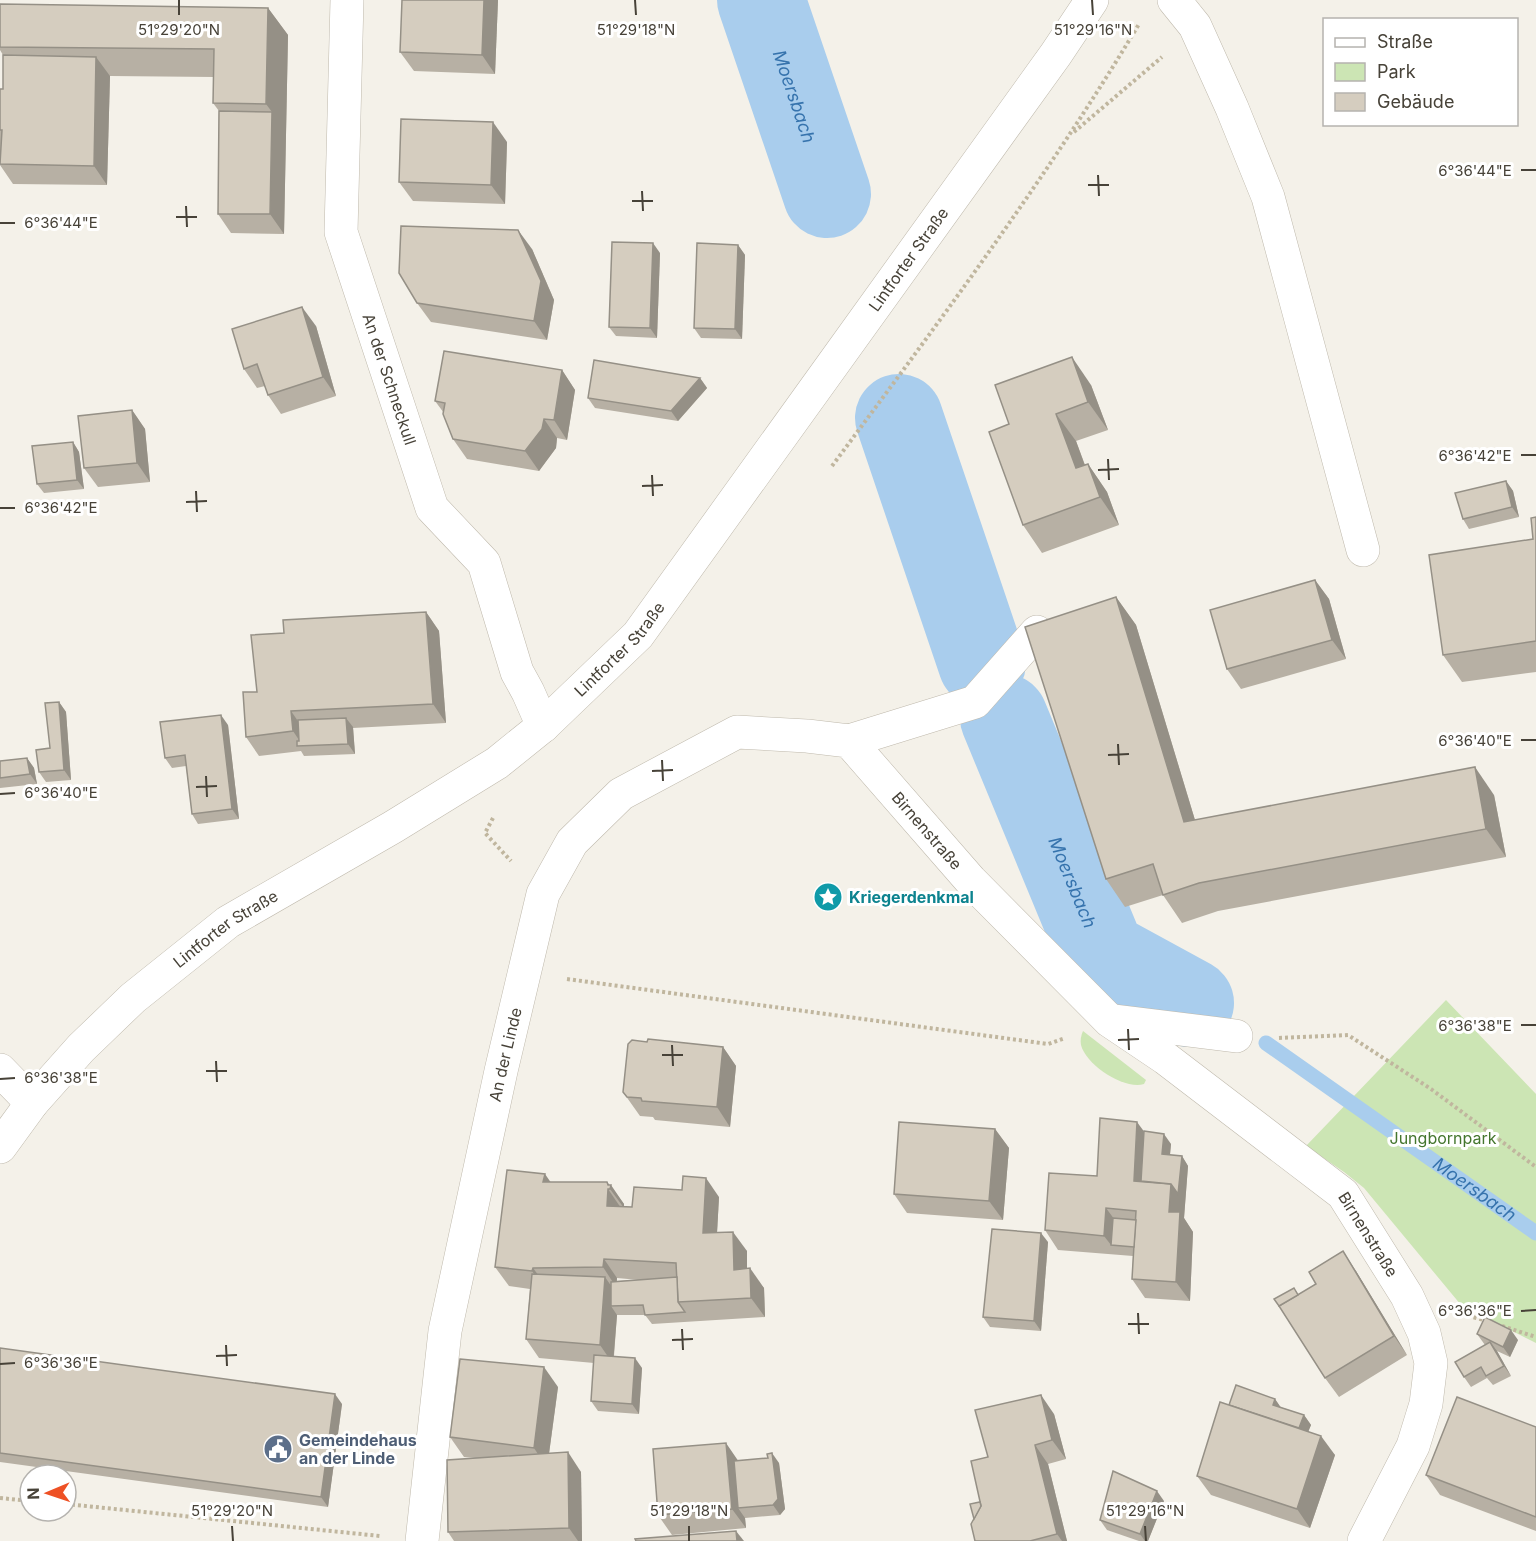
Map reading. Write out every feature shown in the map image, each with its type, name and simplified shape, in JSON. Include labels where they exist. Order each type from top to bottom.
[{"type":"street","name":"An der Schneckull","points":[[347,0],[341,232],[432,508],[484,563],[517,672],[543,726]]},
{"type":"street","name":"Lintforter Straße","points":[[0,1147],[32,1103],[81,1048],[133,998],[228,922],[393,827],[497,763],[543,726],[638,635],[1049,64],[1092,0]]},
{"type":"street","points":[[1174,0],[1196,26],[1268,197],[1362,549]]},
{"type":"street","points":[[849,741],[975,702],[1037,632]]},
{"type":"street","name":"An der Linde","points":[[422,1541],[445,1331],[543,894],[572,842],[621,794],[737,732],[849,741]]},
{"type":"street","name":"Birnenstraße","points":[[849,741],[971,881],[1110,1021],[1165,1058],[1343,1194],[1407,1296],[1424,1333],[1431,1363],[1426,1404],[1413,1446],[1364,1541]]},
{"type":"street","points":[[1110,1021],[1236,1036]]},
{"type":"street","points":[[0,1070],[32,1103]]},
{"type":"path","points":[[832,466],[983,263],[1070,135],[1141,20]]},
{"type":"path","points":[[1070,135],[1196,26]]},
{"type":"path","points":[[495,813],[485,833],[543,894]]},
{"type":"path","points":[[524,973],[1048,1044],[1110,1021]]},
{"type":"path","points":[[1300,1038],[1348,1035],[1431,1089],[1536,1167]]},
{"type":"path","points":[[1407,1296],[1536,1337]]},
{"type":"path","points":[[0,1498],[18,1500]]},
{"type":"path","points":[[78,1505],[422,1541]]},
{"type":"green space","name":"Jungbornpark","points":[[1446,1000],[1536,1094],[1536,1343],[1461,1305],[1364,1188],[1306,1146]]},
{"type":"green space","points":[[1083,1031],[1146,1080],[1144,1084],[1136,1085],[1117,1080],[1098,1068],[1084,1053],[1081,1045]]},
{"type":"building","points":[[402,0],[484,0],[482,55],[400,52]]},
{"type":"building","points":[[0,4],[268,8],[266,104],[213,103],[214,49],[0,47]]},
{"type":"building","points":[[3,55],[96,57],[94,166],[0,164],[2,130],[0,130],[0,89],[3,89]]},
{"type":"building","points":[[219,111],[272,112],[270,214],[218,214]]},
{"type":"building","points":[[401,119],[493,122],[491,185],[399,182]]},
{"type":"building","points":[[401,226],[518,230],[541,281],[534,321],[417,303],[399,273]]},
{"type":"building","points":[[612,242],[653,243],[650,328],[609,327]]},
{"type":"building","points":[[697,243],[738,245],[735,329],[694,328]]},
{"type":"building","points":[[302,307],[323,377],[268,395],[257,364],[244,369],[232,329]]},
{"type":"building","points":[[444,351],[562,370],[554,420],[544,419],[542,429],[525,451],[453,439],[443,414],[445,403],[435,401]]},
{"type":"building","points":[[1072,357],[1088,402],[1056,414],[1076,468],[1088,464],[1100,497],[1023,525],[989,432],[1009,424],[995,385]]},
{"type":"building","points":[[594,360],[700,378],[671,411],[588,398]]},
{"type":"building","points":[[132,410],[137,463],[84,468],[78,416]]},
{"type":"building","points":[[73,442],[77,480],[37,484],[32,446]]},
{"type":"building","points":[[1506,481],[1512,507],[1463,519],[1455,493]]},
{"type":"building","points":[[1536,517],[1536,641],[1443,655],[1429,555],[1533,539],[1531,518]]},
{"type":"building","points":[[1315,580],[1332,640],[1227,669],[1210,610]]},
{"type":"building","points":[[1116,597],[1184,822],[1475,767],[1486,829],[1199,883],[1163,895],[1153,864],[1106,879],[1025,627]]},
{"type":"building","points":[[426,612],[433,704],[291,711],[293,731],[246,737],[243,692],[257,692],[251,635],[284,633],[283,620]]},
{"type":"building","points":[[59,702],[64,770],[39,772],[36,750],[50,748],[45,703]]},
{"type":"building","points":[[221,715],[232,809],[192,814],[185,755],[165,758],[160,722]]},
{"type":"building","points":[[346,718],[348,744],[297,746],[297,741],[299,741],[298,720]]},
{"type":"building","points":[[27,758],[30,774],[0,778],[0,761]]},
{"type":"building","points":[[648,1039],[723,1047],[717,1107],[642,1101],[641,1098],[627,1097],[623,1092],[628,1044],[632,1040],[647,1042]]},
{"type":"building","points":[[1100,1118],[1137,1122],[1134,1181],[1171,1184],[1169,1212],[1180,1212],[1176,1282],[1132,1279],[1136,1211],[1106,1208],[1104,1236],[1045,1230],[1049,1173],[1097,1176]]},
{"type":"building","points":[[899,1122],[995,1129],[989,1201],[894,1194]]},
{"type":"building","points":[[1144,1131],[1164,1134],[1162,1154],[1182,1156],[1178,1194],[1171,1184],[1141,1181]]},
{"type":"building","points":[[507,1170],[545,1174],[543,1182],[607,1182],[611,1185],[608,1189],[607,1206],[632,1207],[634,1187],[682,1190],[683,1176],[706,1178],[703,1233],[733,1232],[734,1270],[750,1268],[751,1298],[678,1302],[676,1263],[604,1259],[603,1267],[533,1268],[532,1271],[495,1267]]},
{"type":"building","points":[[1113,1218],[1136,1220],[1134,1247],[1111,1245]]},
{"type":"building","points":[[992,1229],[1041,1233],[1034,1321],[983,1317]]},
{"type":"building","points":[[1343,1251],[1394,1336],[1325,1378],[1279,1306],[1316,1284],[1309,1272]]},
{"type":"building","points":[[532,1274],[605,1277],[600,1345],[526,1339]]},
{"type":"building","points":[[677,1277],[678,1302],[685,1312],[645,1315],[643,1305],[611,1306],[611,1282]]},
{"type":"building","points":[[1294,1288],[1298,1295],[1279,1306],[1274,1299]]},
{"type":"building","points":[[1485,1317],[1511,1330],[1503,1347],[1477,1334]]},
{"type":"building","points":[[1490,1342],[1504,1366],[1486,1376],[1481,1367],[1464,1377],[1455,1362]]},
{"type":"building","points":[[0,1348],[335,1394],[321,1497],[0,1453]]},
{"type":"building","points":[[594,1355],[635,1358],[632,1404],[591,1401]]},
{"type":"building","points":[[460,1359],[544,1367],[534,1448],[450,1437]]},
{"type":"building","points":[[1236,1385],[1275,1399],[1273,1405],[1304,1415],[1299,1428],[1229,1405]]},
{"type":"building","points":[[1041,1395],[1052,1440],[1035,1445],[1057,1534],[1030,1541],[975,1541],[971,1524],[981,1506],[971,1461],[988,1457],[975,1410]]},
{"type":"building","points":[[1457,1397],[1536,1427],[1536,1517],[1426,1475]]},
{"type":"building","points":[[1220,1402],[1321,1436],[1297,1509],[1197,1476]]},
{"type":"building","points":[[726,1443],[732,1509],[658,1515],[653,1449]]},
{"type":"building","points":[[568,1452],[569,1528],[448,1532],[447,1460]]},
{"type":"building","points":[[772,1453],[778,1499],[773,1505],[738,1508],[734,1461],[768,1458],[767,1454]]},
{"type":"building","points":[[1113,1471],[1157,1491],[1140,1534],[1100,1520]]},
{"type":"building","points":[[980,1502],[981,1506],[974,1519],[970,1504]]},
{"type":"building","points":[[736,1531],[737,1541],[636,1541],[635,1539]]},
{"type":"waterway","name":"Moersbach","points":[[761,0],[827,194]]},
{"type":"waterway","name":"Moersbach","points":[[899,418],[982,663]]},
{"type":"waterway","name":"Moersbach","points":[[1004,718],[1102,955],[1190,1003]]},
{"type":"waterway","name":"Moersbach","points":[[1266,1043],[1536,1233]]},
{"type":"place","name":"Kriegerdenkmal","points":[[828,897]]},
{"type":"place","name":"Gemeindehaus an der Linde","points":[[278,1449]]}]
